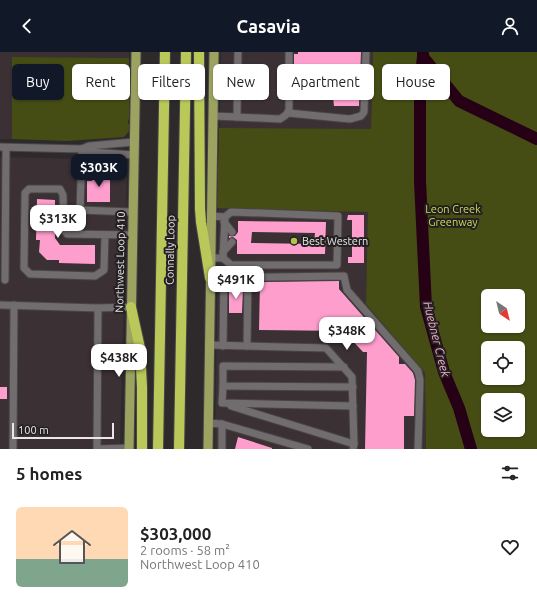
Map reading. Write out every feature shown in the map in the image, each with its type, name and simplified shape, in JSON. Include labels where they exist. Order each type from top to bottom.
[{"type":"highway","name":"Connally Loop","points":[[158,449],[165,52]]},
{"type":"highway","name":"Connally Loop","points":[[179,449],[186,52]]},
{"type":"highway","points":[[199,52],[200,209],[210,278]]},
{"type":"highway","points":[[131,307],[140,348],[142,387],[142,449]]},
{"type":"main road","name":"Northwest Loop 410","points":[[129,449],[136,52]]},
{"type":"main road","points":[[208,449],[214,52]]},
{"type":"street","points":[[237,117],[238,52]]},
{"type":"street","points":[[213,116],[280,118],[285,116],[289,109],[289,52]]},
{"type":"street","points":[[288,113],[350,119],[362,116],[364,112],[366,52]]},
{"type":"street","points":[[82,149],[89,146],[134,142]]},
{"type":"street","points":[[5,280],[3,148],[82,149],[89,152],[134,155]]},
{"type":"street","points":[[82,149],[80,210],[132,212]]},
{"type":"street","points":[[105,235],[104,270],[95,276],[30,274],[24,268],[25,193],[29,189],[60,189],[63,195],[64,230],[67,234],[132,235]]},
{"type":"street","points":[[231,212],[338,216],[337,265],[231,265],[223,255],[224,220],[231,212]]},
{"type":"street","points":[[211,216],[224,220],[232,232]]},
{"type":"street","points":[[211,258],[223,255],[232,242]]},
{"type":"street","points":[[210,278],[344,276],[346,290],[418,371],[420,380],[418,449]]},
{"type":"street","points":[[247,346],[248,277]]},
{"type":"street","points":[[223,346],[224,278]]},
{"type":"street","points":[[0,305],[98,308],[131,307]]},
{"type":"street","points":[[13,449],[14,305]]},
{"type":"street","points":[[98,308],[97,449],[129,449]]},
{"type":"street","points":[[209,345],[326,348],[352,377],[353,447],[222,403]]},
{"type":"street","points":[[222,403],[223,366],[344,367]]},
{"type":"street","points":[[223,386],[353,387]]},
{"type":"street","points":[[222,403],[353,406]]},
{"type":"street","points":[[208,423],[222,424],[308,449]]},
{"type":"street","points":[[222,424],[222,449]]},
{"type":"shaded area","points":[[0,52],[129,52],[129,58],[12,57],[12,139],[0,139]]},
{"type":"shaded area","points":[[221,52],[373,52],[373,64],[277,64],[277,100],[372,100],[366,304],[425,373],[426,449],[215,449],[220,100],[269,100],[269,64],[221,64]]},
{"type":"shaded area","points":[[0,157],[119,160],[127,169],[120,449],[0,449]]},
{"type":"green space","name":"Leon Creek Greenway","points":[[373,52],[537,52],[537,449],[426,449],[425,373],[366,304],[368,212],[217,208],[219,128],[371,129],[372,100],[374,100]]},
{"type":"green space","points":[[12,57],[129,58],[129,64],[72,64],[72,100],[129,100],[129,131],[124,137],[67,141],[12,139],[12,100],[64,100],[64,64],[12,64]]},
{"type":"building","points":[[298,52],[361,52],[361,64],[294,64],[294,54],[298,54]]},
{"type":"building","points":[[333,100],[359,100],[359,106],[334,106]]},
{"type":"building","points":[[93,172],[103,172],[103,175],[110,175],[110,202],[87,202],[87,181],[92,181],[92,179],[94,179]]},
{"type":"building","points":[[37,199],[55,200],[55,238],[60,245],[95,245],[95,264],[59,263],[59,260],[47,260],[39,252],[40,240],[36,240]]},
{"type":"building","points":[[348,215],[364,215],[364,263],[348,263],[348,257],[352,257],[352,220],[347,220]]},
{"type":"building","points":[[238,221],[326,222],[325,254],[237,254],[237,240],[233,237],[229,238],[229,236],[235,236],[238,232]],"holes":[[[252,232],[315,233],[314,244],[251,243]]]},
{"type":"building","points":[[339,281],[339,289],[399,357],[399,364],[405,364],[413,373],[415,380],[414,416],[404,416],[404,449],[365,449],[367,352],[363,352],[349,337],[349,331],[259,330],[260,282]]},
{"type":"building","points":[[229,286],[243,287],[242,313],[229,313]]},
{"type":"building","points":[[0,387],[7,387],[7,399],[0,399]]},
{"type":"building","points":[[238,437],[272,448],[272,449],[235,449]]},
{"type":"waterway","points":[[423,54],[423,57],[459,101],[537,139]]},
{"type":"waterway","name":"Huebner Creek","points":[[423,57],[420,83],[420,181],[426,307],[444,372],[459,408],[471,449]]},
{"type":"place","name":"Best Western","points":[[294,241]]}]
